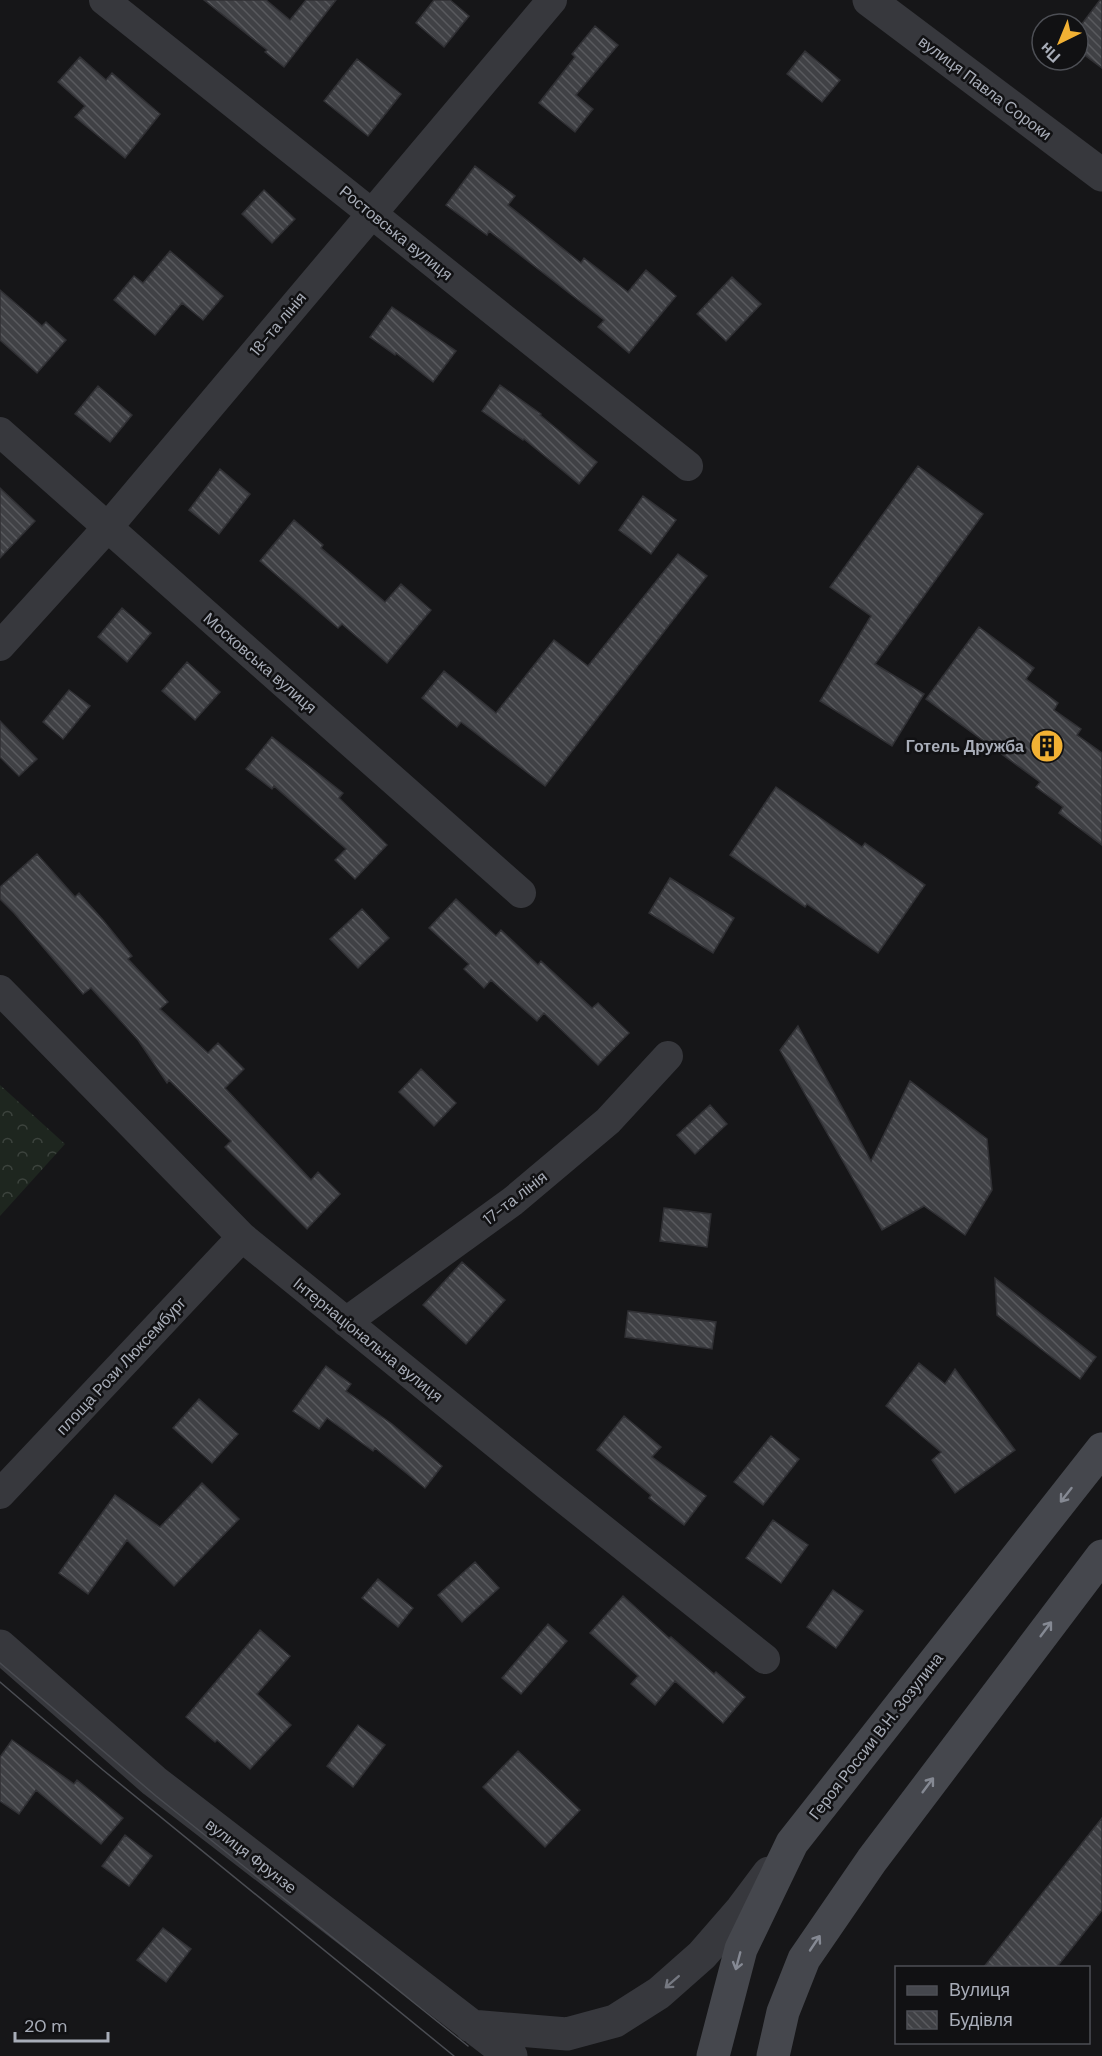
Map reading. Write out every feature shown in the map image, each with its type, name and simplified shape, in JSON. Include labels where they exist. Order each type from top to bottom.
[{"type":"main road","name":"Героя России В.Н. Зозулина","points":[[713,2056],[741,1948],[792,1843],[1102,1449]]},
{"type":"main road","points":[[772,2056],[783,2012],[804,1959],[879,1851],[1102,1556]]},
{"type":"street","name":"Ростовська вулиця","points":[[104,0],[688,466]]},
{"type":"street","name":"18-та лінія","points":[[0,646],[107,528],[552,0]]},
{"type":"street","name":"вулиця Павла Сороки","points":[[869,0],[1102,175]]},
{"type":"street","name":"Московська вулиця","points":[[0,432],[521,893]]},
{"type":"street","name":"Інтернаціональна вулиця","points":[[0,990],[242,1237],[765,1659]]},
{"type":"street","name":"17-та лінія","points":[[346,1322],[513,1201],[608,1121],[668,1056]]},
{"type":"street","name":"площа Рози Люксембург","points":[[0,1494],[242,1237]]},
{"type":"street","name":"вулиця Фрунзе","points":[[0,1646],[154,1781],[511,2056]]},
{"type":"street","points":[[471,2026],[567,2034],[615,2021],[659,1993],[702,1955],[742,1909],[792,1843]]},
{"type":"green space","points":[[0,1085],[65,1144],[0,1216]]},
{"type":"building","points":[[204,0],[266,0],[290,20],[306,0],[336,0],[284,67],[265,52],[267,50]]},
{"type":"building","points":[[434,0],[450,0],[469,16],[444,47],[416,23]]},
{"type":"building","points":[[1102,0],[1102,68],[1090,59],[1090,13]]},
{"type":"building","points":[[595,26],[618,45],[576,95],[593,109],[575,132],[539,103],[575,57],[572,54]]},
{"type":"building","points":[[805,51],[840,80],[822,102],[787,74]]},
{"type":"building","points":[[80,57],[106,80],[112,73],[160,114],[125,158],[75,117],[85,106],[58,82]]},
{"type":"building","points":[[357,59],[401,94],[368,136],[324,101]]},
{"type":"building","points":[[475,166],[515,196],[508,205],[581,263],[584,258],[628,292],[646,270],[676,296],[629,353],[598,327],[604,320],[489,231],[487,235],[446,205]]},
{"type":"building","points":[[264,190],[295,219],[272,243],[242,214]]},
{"type":"building","points":[[170,251],[223,296],[203,320],[182,303],[155,335],[114,300],[134,276],[143,283]]},
{"type":"building","points":[[732,277],[761,304],[726,341],[697,314]]},
{"type":"building","points":[[0,290],[42,326],[46,322],[66,340],[37,373],[0,340]]},
{"type":"building","points":[[392,307],[456,351],[433,382],[396,353],[395,355],[370,337]]},
{"type":"building","points":[[500,385],[541,414],[597,462],[579,484],[524,439],[482,411]]},
{"type":"building","points":[[98,386],[132,415],[110,442],[75,414]]},
{"type":"building","points":[[918,466],[983,514],[875,664],[924,694],[892,746],[820,701],[871,616],[830,587]]},
{"type":"building","points":[[220,469],[250,494],[219,534],[189,510]]},
{"type":"building","points":[[0,488],[35,521],[0,558]]},
{"type":"building","points":[[643,496],[676,520],[651,554],[619,530]]},
{"type":"building","points":[[294,520],[323,545],[321,548],[385,602],[401,584],[431,610],[387,663],[342,624],[338,628],[260,561]]},
{"type":"building","points":[[678,554],[707,576],[545,786],[461,722],[457,727],[422,698],[444,671],[496,713],[554,640],[588,666]]},
{"type":"building","points":[[122,608],[151,633],[127,662],[98,637]]},
{"type":"building","name":"Готель Дружба","points":[[979,627],[1034,668],[1026,679],[1058,703],[1054,710],[1081,729],[1077,735],[1102,753],[1102,845],[1059,813],[1063,807],[1036,787],[1040,782],[926,699]]},
{"type":"building","points":[[187,662],[220,692],[195,720],[162,691]]},
{"type":"building","points":[[69,690],[90,706],[63,739],[43,722]]},
{"type":"building","points":[[0,721],[37,759],[19,776],[0,757]]},
{"type":"building","points":[[272,737],[343,793],[339,798],[387,845],[355,879],[335,860],[346,849],[274,786],[272,789],[246,769]]},
{"type":"building","points":[[776,787],[862,847],[865,843],[925,885],[878,953],[807,904],[805,907],[730,855]]},
{"type":"building","points":[[37,854],[75,897],[79,893],[132,956],[128,959],[168,1002],[160,1009],[208,1053],[218,1043],[244,1069],[225,1088],[311,1180],[318,1172],[340,1194],[307,1229],[225,1147],[231,1141],[169,1080],[167,1083],[138,1040],[91,988],[83,994],[0,899],[0,887]]},
{"type":"building","points":[[670,878],[734,918],[713,953],[649,913]]},
{"type":"building","points":[[456,899],[496,936],[501,930],[538,965],[541,961],[592,1008],[598,1003],[629,1033],[598,1065],[544,1013],[537,1021],[491,980],[484,988],[464,969],[469,964],[429,928]]},
{"type":"building","points":[[362,909],[389,938],[358,968],[330,939]]},
{"type":"building","points":[[798,1026],[871,1161],[910,1081],[987,1139],[992,1190],[965,1235],[924,1206],[882,1230],[780,1050]]},
{"type":"building","points":[[421,1069],[456,1103],[434,1126],[399,1092]]},
{"type":"building","points":[[710,1105],[727,1124],[695,1154],[677,1135]]},
{"type":"building","points":[[664,1208],[711,1214],[707,1247],[660,1241]]},
{"type":"building","points":[[462,1262],[505,1300],[466,1344],[423,1305]]},
{"type":"building","points":[[995,1278],[1096,1357],[1080,1379],[997,1315]]},
{"type":"building","points":[[628,1311],[716,1322],[712,1349],[625,1337]]},
{"type":"building","points":[[919,1363],[945,1384],[955,1369],[1015,1450],[955,1493],[932,1460],[941,1452],[886,1406]]},
{"type":"building","points":[[326,1366],[351,1384],[346,1391],[392,1424],[442,1466],[425,1488],[375,1448],[373,1451],[327,1418],[319,1429],[293,1411]]},
{"type":"building","points":[[199,1399],[238,1434],[212,1463],[173,1428]]},
{"type":"building","points":[[624,1416],[661,1447],[652,1457],[706,1496],[684,1525],[649,1498],[651,1495],[597,1450]]},
{"type":"building","points":[[771,1436],[799,1459],[763,1505],[734,1482]]},
{"type":"building","points":[[202,1483],[239,1519],[174,1586],[127,1540],[88,1594],[59,1573],[115,1495],[160,1527]]},
{"type":"building","points":[[773,1520],[808,1545],[781,1583],[746,1558]]},
{"type":"building","points":[[475,1562],[499,1588],[462,1622],[438,1595]]},
{"type":"building","points":[[378,1579],[413,1608],[398,1627],[362,1598]]},
{"type":"building","points":[[833,1590],[863,1611],[836,1648],[807,1627]]},
{"type":"building","points":[[623,1596],[669,1638],[671,1637],[745,1697],[723,1723],[675,1681],[655,1705],[631,1684],[638,1676],[590,1633]]},
{"type":"building","points":[[548,1624],[567,1641],[521,1694],[502,1678]]},
{"type":"building","points":[[260,1630],[290,1656],[257,1694],[291,1725],[250,1769],[186,1717]]},
{"type":"building","points":[[358,1725],[385,1745],[353,1787],[327,1766]]},
{"type":"building","points":[[12,1740],[74,1784],[77,1780],[123,1818],[101,1844],[36,1790],[19,1814],[0,1801],[0,1757]]},
{"type":"building","points":[[518,1751],[580,1810],[545,1847],[483,1787]]},
{"type":"building","points":[[1102,1818],[1102,1910],[1058,1966],[985,1966]]},
{"type":"building","points":[[125,1835],[152,1856],[129,1886],[102,1866]]},
{"type":"building","points":[[163,1928],[191,1949],[166,1982],[137,1960]]},
{"type":"tram line","points":[[0,1663],[156,1796],[468,2046]]},
{"type":"tram line","points":[[0,1682],[103,1770],[454,2056]]},
{"type":"place","name":"Готель Дружба","points":[[1047,746]]}]
